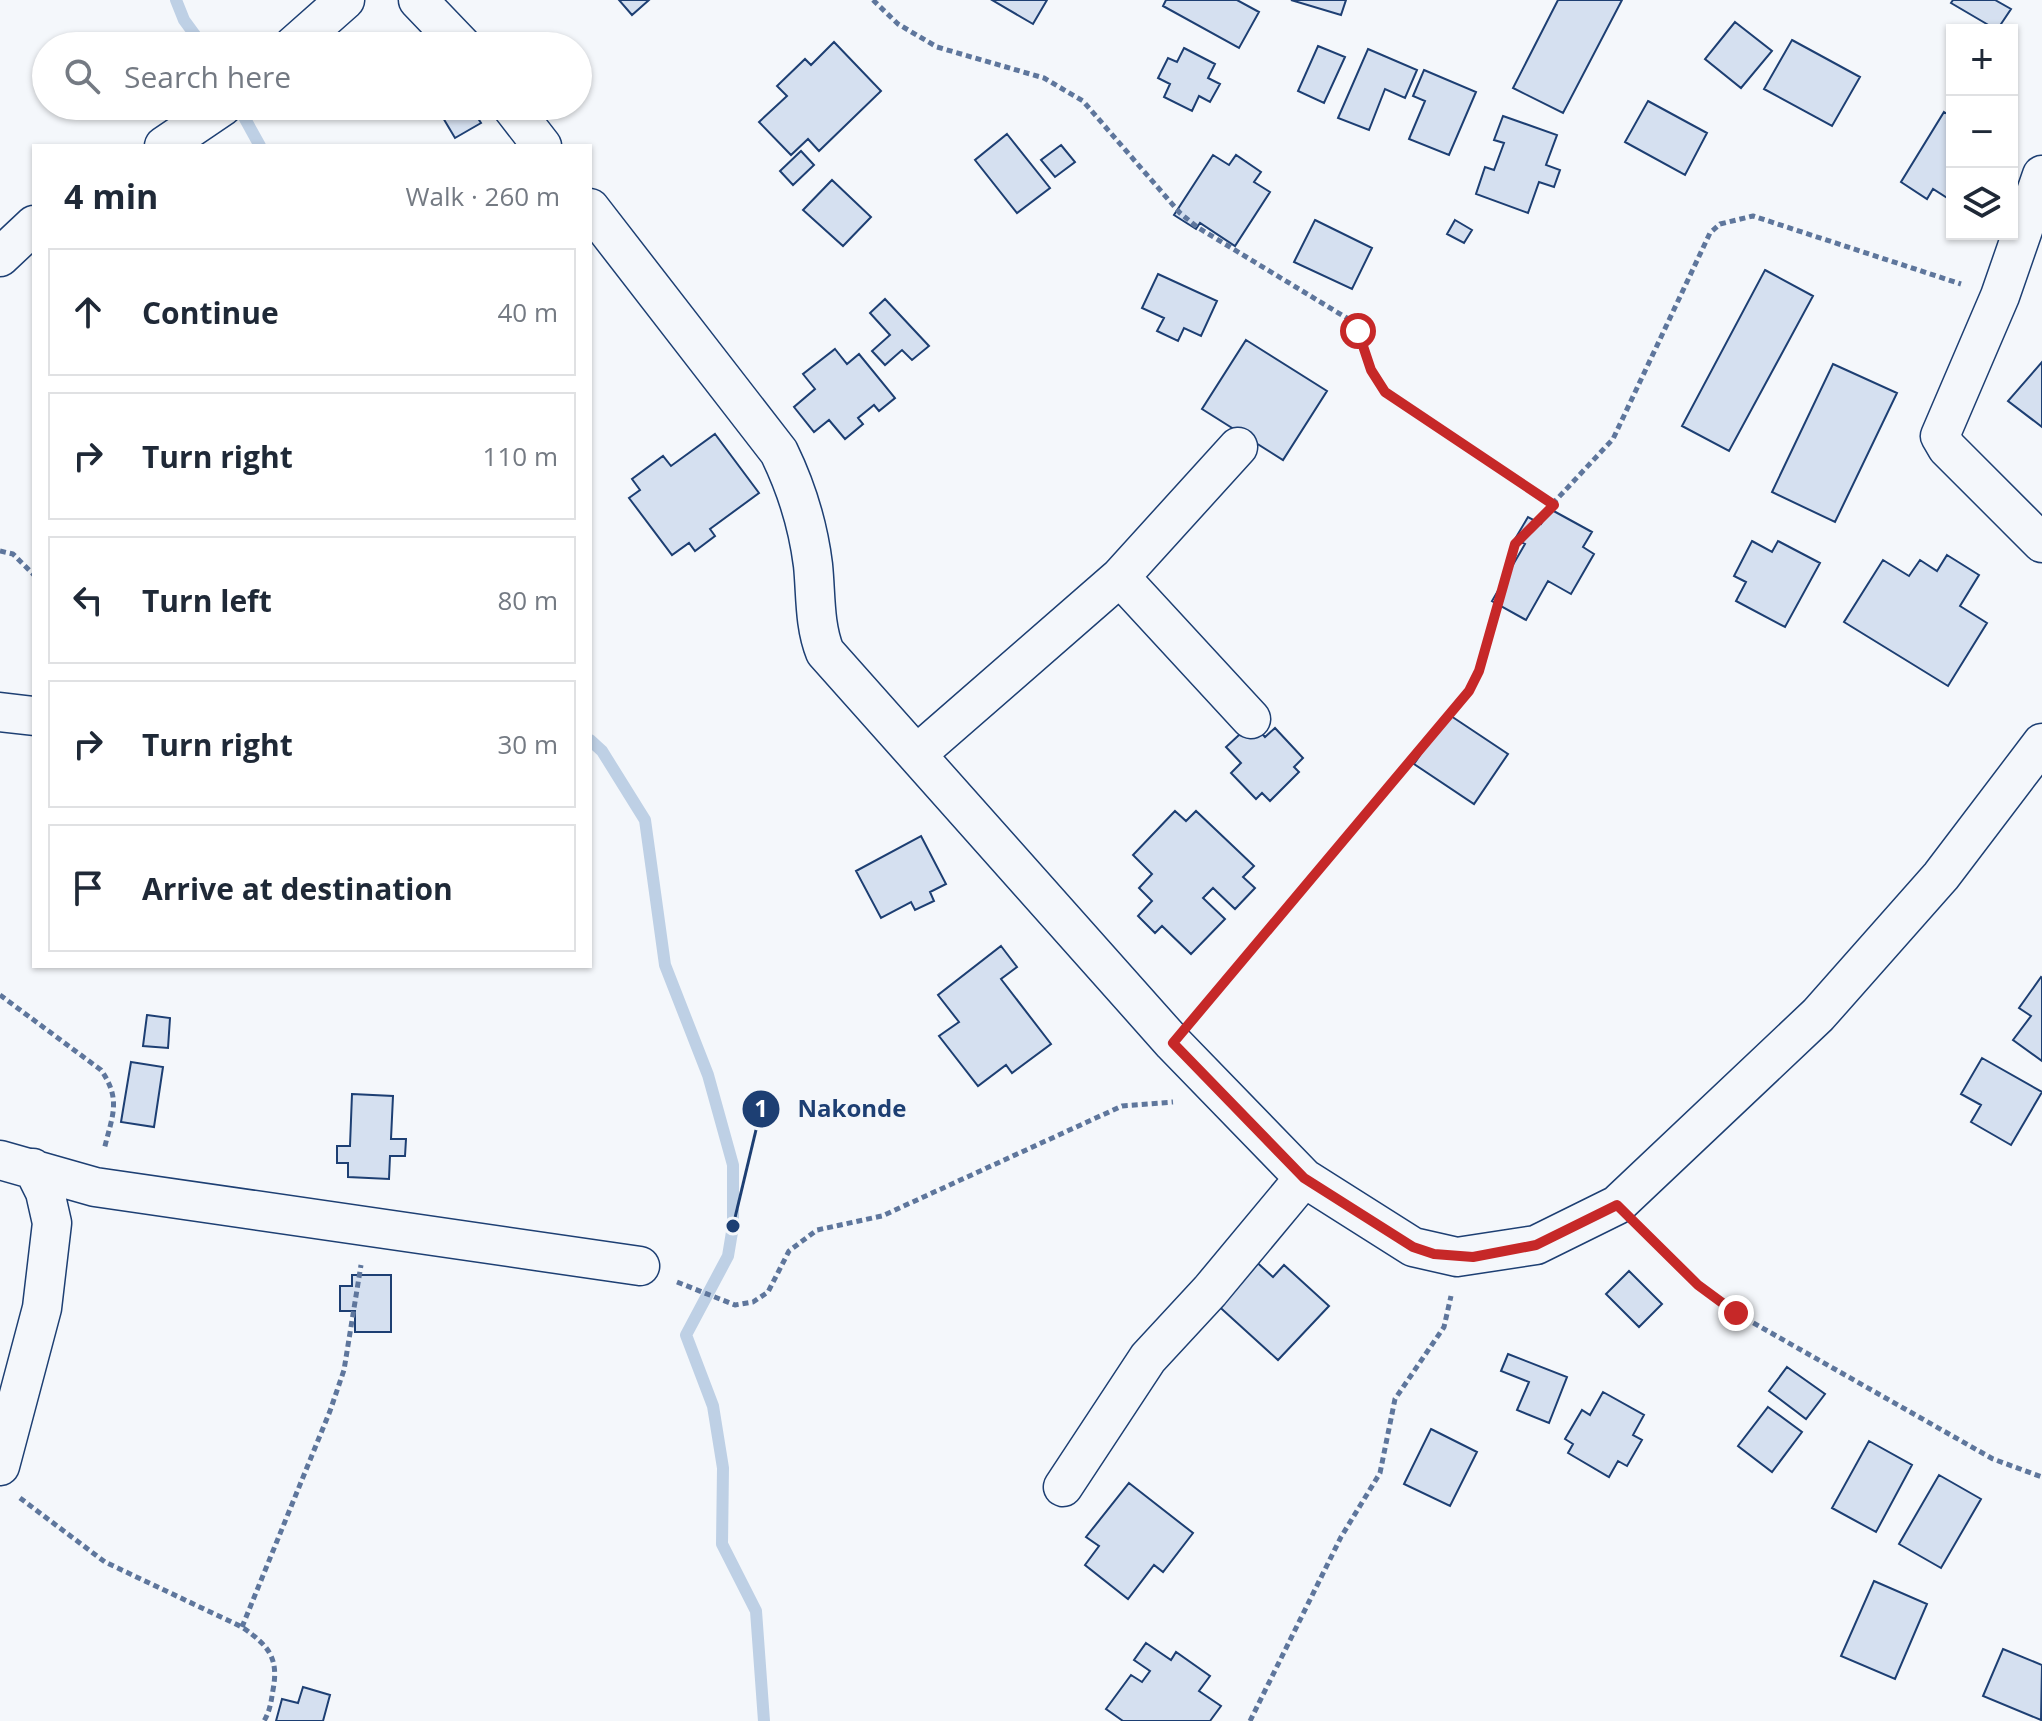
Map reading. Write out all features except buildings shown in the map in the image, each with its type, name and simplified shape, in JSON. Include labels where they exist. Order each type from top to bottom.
[{"type":"street","points":[[309,32],[345,0]]},
{"type":"street","points":[[418,0],[449,32]]},
{"type":"street","points":[[167,144],[202,120]]},
{"type":"street","points":[[522,120],[540,144]]},
{"type":"street","points":[[2042,175],[2000,296],[1940,436],[1947,448],[2042,543]]},
{"type":"street","points":[[592,211],[779,452],[796,487],[805,522],[818,630],[825,652],[1229,1103],[1304,1178],[1413,1247],[1457,1257],[1536,1245],[1617,1205],[1818,1015],[1941,876],[2042,743]]},
{"type":"street","points":[[0,257],[32,227]]},
{"type":"street","points":[[917,754],[1120,577],[1238,447]]},
{"type":"street","points":[[1120,577],[1251,719]]},
{"type":"street","points":[[0,712],[32,716]]},
{"type":"street","points":[[17,1164],[95,1187],[368,1224],[640,1266]]},
{"type":"street","points":[[6,1479],[42,1308],[52,1223],[45,1192],[17,1164]]},
{"type":"street","points":[[1063,1487],[1148,1358],[1210,1291],[1304,1178]]},
{"type":"path","points":[[873,0],[919,39],[1044,78],[1083,101],[1180,213],[1197,227],[1350,320],[1360,336],[1371,370],[1385,392],[1554,505]]},
{"type":"path","points":[[1173,1043],[1469,691],[1479,671],[1515,544],[1613,439],[1710,233],[1720,224],[1753,216],[2000,296]]},
{"type":"path","points":[[0,551],[13,554],[32,573]]},
{"type":"path","points":[[0,995],[101,1070],[110,1083],[116,1099],[95,1187]]},
{"type":"path","points":[[640,1266],[719,1300],[735,1305],[753,1302],[768,1292],[789,1251],[817,1230],[882,1216],[1122,1106],[1159,1102],[1229,1103]]},
{"type":"path","points":[[1617,1205],[1698,1285],[1736,1313],[1993,1459],[2042,1477]]},
{"type":"path","points":[[242,1627],[344,1370],[368,1224]]},
{"type":"path","points":[[1250,1721],[1341,1537],[1380,1473],[1395,1399],[1444,1327],[1457,1257]]},
{"type":"path","points":[[6,1479],[105,1562],[242,1627],[263,1641],[274,1656],[277,1670],[270,1710],[264,1721]]},
{"type":"waterway","points":[[176,0],[193,32]]},
{"type":"waterway","points":[[246,120],[259,144]]},
{"type":"waterway","points":[[592,742],[602,751],[645,820],[665,965],[708,1075],[733,1165],[733,1226],[728,1256],[686,1335],[713,1406],[723,1468],[722,1544],[756,1611],[764,1721]]},
{"type":"place","name":"Nakonde","points":[[733,1226]]},
{"type":"route","points":[[1358,331],[1371,370],[1385,392],[1554,505],[1515,544],[1479,671],[1469,691],[1173,1043],[1304,1178],[1413,1247],[1434,1254],[1473,1257],[1536,1245],[1617,1205],[1698,1285],[1736,1313]]}]
